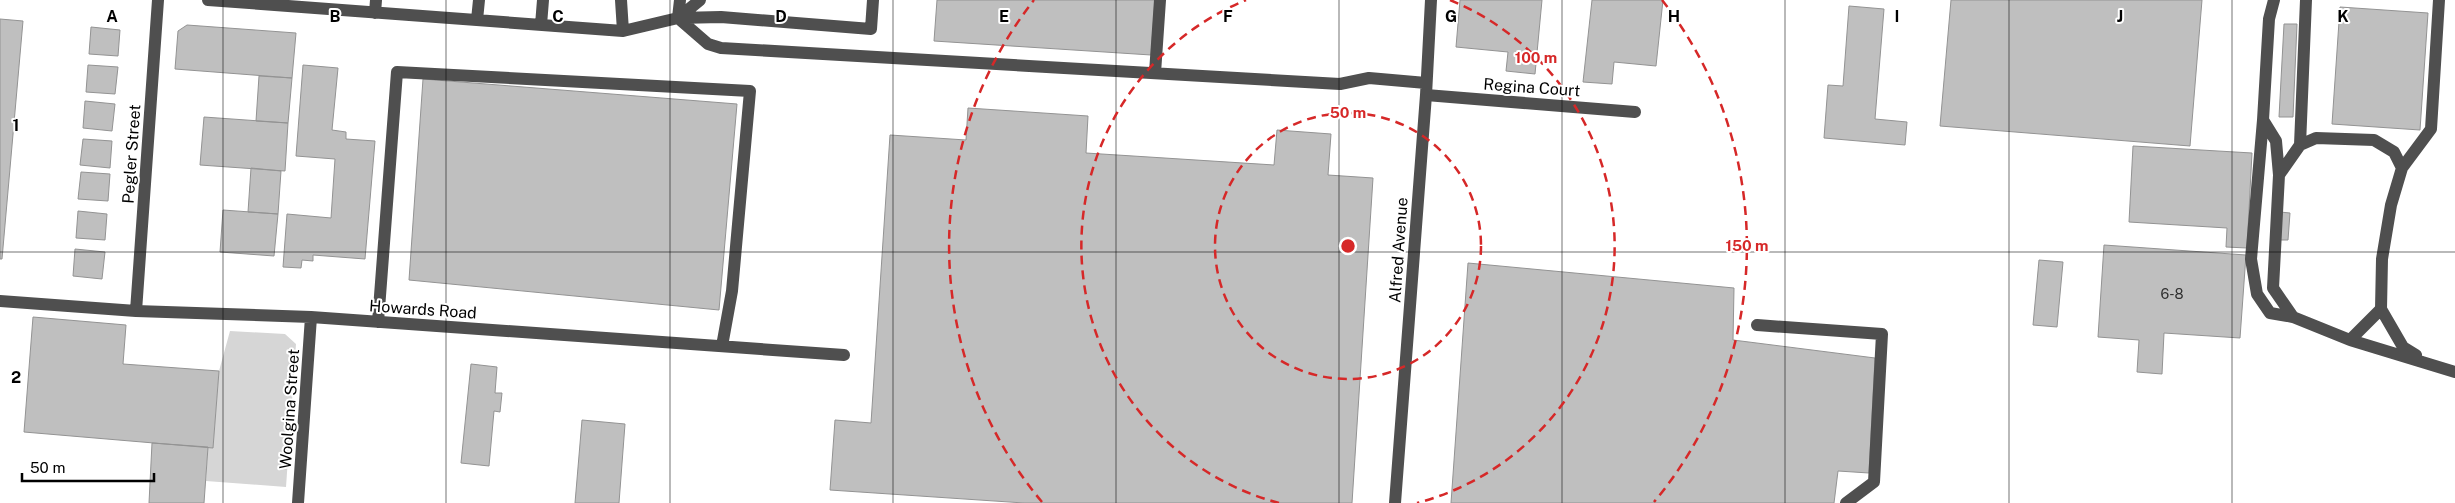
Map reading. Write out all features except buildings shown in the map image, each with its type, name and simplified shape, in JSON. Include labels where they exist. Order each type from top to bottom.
[{"type":"street","name":"Pegler Street","points":[[136,311],[158,0]]},
{"type":"street","points":[[208,0],[375,6],[477,20],[623,31],[678,18],[722,17],[870,29],[873,0]]},
{"type":"street","points":[[477,20],[479,0]]},
{"type":"street","points":[[541,25],[543,0]]},
{"type":"street","points":[[621,0],[623,31]]},
{"type":"street","points":[[678,18],[680,0]]},
{"type":"street","points":[[678,18],[700,0]]},
{"type":"street","points":[[1156,73],[1160,0]]},
{"type":"street","name":"Alfred Avenue","points":[[1395,503],[1431,0]]},
{"type":"street","points":[[2274,0],[2268,19],[2263,120],[2251,259],[2257,294],[2270,313],[2292,317],[2350,340],[2455,372]]},
{"type":"street","points":[[2300,145],[2306,0]]},
{"type":"street","points":[[2430,364],[2402,347],[2381,309],[2382,258],[2390,205],[2402,168],[2431,129],[2439,0]]},
{"type":"street","name":"Regina Court","points":[[678,18],[708,44],[721,48],[1340,84],[1369,78],[1426,89],[1635,112]]},
{"type":"street","points":[[378,322],[397,72],[750,91],[732,292],[722,346]]},
{"type":"street","points":[[2263,120],[2276,141],[2279,175],[2274,288],[2292,317]]},
{"type":"street","points":[[2279,175],[2300,145],[2316,138],[2374,140],[2394,152],[2402,168]]},
{"type":"street","name":"Howards Road","points":[[0,301],[136,311],[311,317],[844,355]]},
{"type":"street","points":[[2350,340],[2381,309]]},
{"type":"street","name":"Woolgina Street","points":[[298,503],[311,317]]},
{"type":"street","points":[[1757,325],[1882,334],[1874,482],[1846,503]]},
{"type":"shaded area","points":[[230,331],[285,334],[296,344],[286,487],[206,481],[208,447],[213,448],[219,371]]}]
